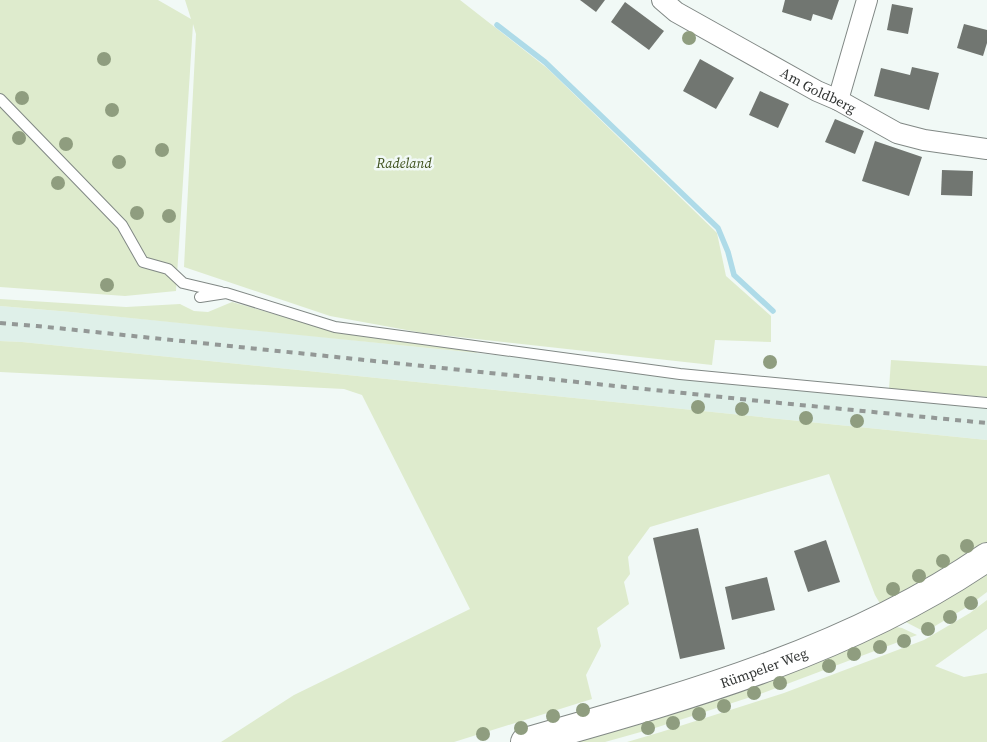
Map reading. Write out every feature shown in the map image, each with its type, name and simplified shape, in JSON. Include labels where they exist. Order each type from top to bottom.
[{"type":"street","name":"Am Goldberg","points":[[662,0],[676,12],[817,91],[838,100],[897,133],[924,140],[987,149]]},
{"type":"street","points":[[838,100],[867,0]]},
{"type":"street","name":"Rümpeler Weg","points":[[525,742],[671,700],[747,675],[806,652],[883,618],[933,592],[987,557]]},
{"type":"lane","points":[[0,99],[122,225],[143,262],[168,269],[183,283],[226,293],[335,326],[680,374],[987,404]]},
{"type":"lane","points":[[200,298],[226,293]]},
{"type":"shaded area","points":[[0,306],[274,332],[987,406],[987,440],[0,341]]},
{"type":"green space","name":"Radeland","points":[[0,0],[158,0],[191,19],[185,0],[460,0],[547,68],[717,233],[726,276],[771,316],[771,342],[715,340],[712,365],[423,333],[330,316],[184,267],[196,34],[193,24],[176,291],[125,296],[0,287]]},
{"type":"green space","points":[[0,299],[126,307],[180,304],[194,311],[208,312],[232,302],[337,332],[463,347],[478,353],[0,306]]},
{"type":"green space","points":[[0,341],[987,440],[987,545],[882,607],[875,595],[829,474],[650,527],[628,557],[630,574],[624,582],[629,604],[597,628],[601,646],[586,675],[592,699],[454,742],[221,742],[294,695],[470,609],[362,395],[344,389],[0,372]]},
{"type":"green space","points":[[891,360],[987,366],[987,397],[889,389]]},
{"type":"green space","points":[[987,565],[987,592],[967,607],[925,632],[898,618]]},
{"type":"green space","points":[[987,600],[987,629],[935,666],[964,677],[987,673],[987,742],[627,742],[784,693],[924,640],[970,613]]},
{"type":"green space","points":[[886,625],[902,628],[917,635],[763,693],[655,728],[605,742],[554,742]]},
{"type":"building","points":[[580,0],[605,0],[596,12]]},
{"type":"building","points":[[785,0],[839,0],[832,20],[813,14],[811,21],[782,12]]},
{"type":"building","points":[[625,2],[664,31],[649,50],[611,22]]},
{"type":"building","points":[[892,4],[913,8],[908,34],[887,30]]},
{"type":"building","points":[[964,24],[987,30],[987,43],[983,56],[957,48]]},
{"type":"building","points":[[700,59],[734,78],[716,109],[683,91]]},
{"type":"building","points":[[912,67],[939,73],[929,110],[874,96],[881,68],[910,75]]},
{"type":"building","points":[[760,91],[789,104],[778,128],[749,115]]},
{"type":"building","points":[[835,119],[864,131],[855,154],[825,142]]},
{"type":"building","points":[[875,141],[922,157],[909,196],[862,181]]},
{"type":"building","points":[[942,170],[973,171],[972,196],[941,195]]},
{"type":"building","points":[[698,528],[725,649],[680,659],[653,538]]},
{"type":"building","points":[[826,540],[840,582],[808,592],[794,551]]},
{"type":"building","points":[[767,577],[775,610],[732,620],[725,587]]},
{"type":"waterway","points":[[497,25],[545,62],[718,228],[728,252],[734,275],[773,311]]},
{"type":"railway","points":[[0,323],[987,423]]}]
